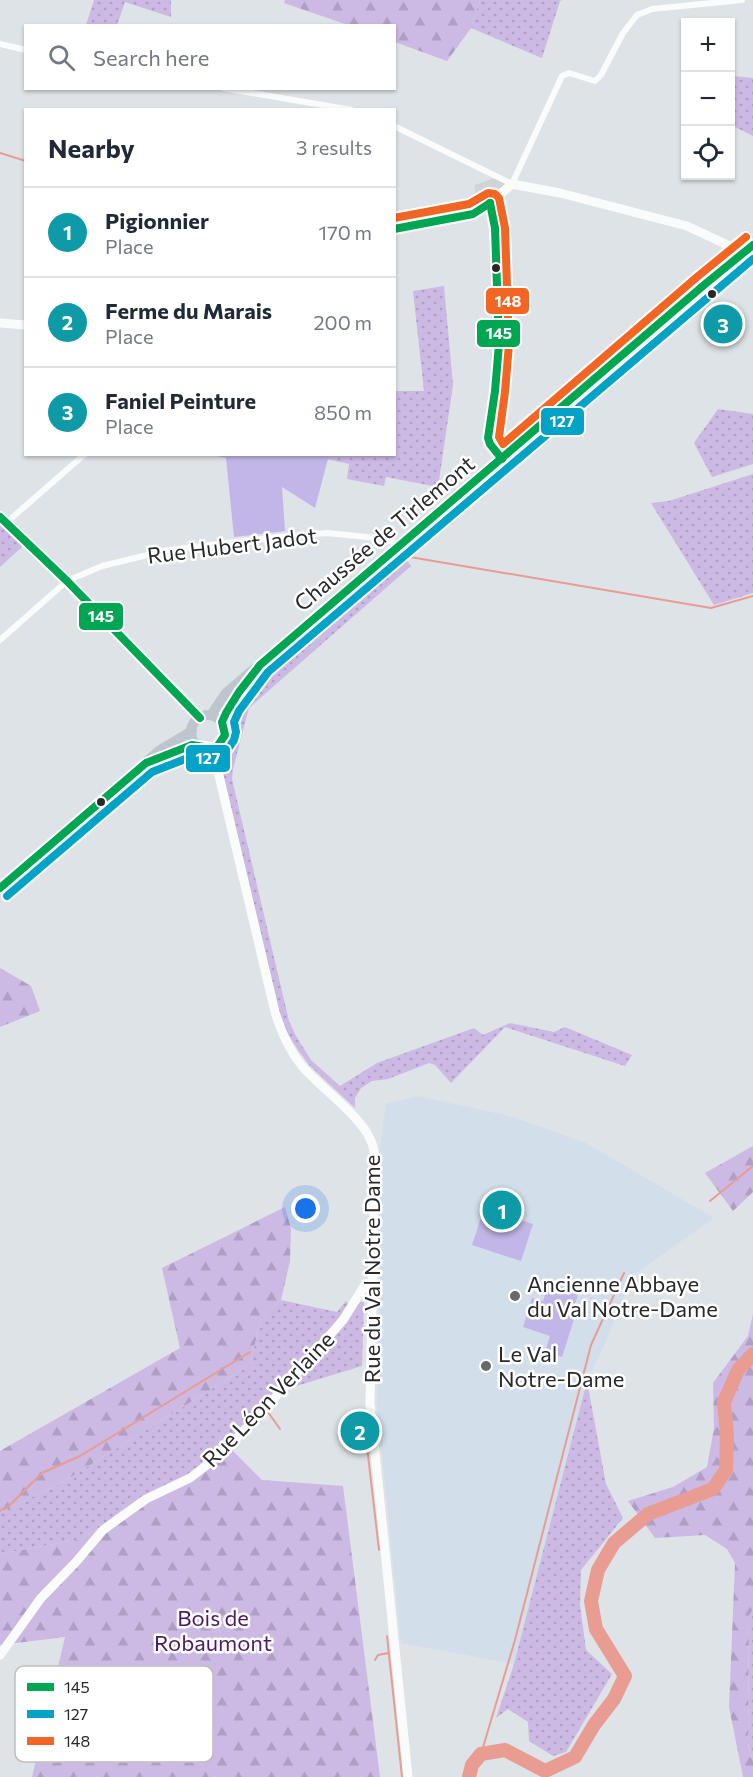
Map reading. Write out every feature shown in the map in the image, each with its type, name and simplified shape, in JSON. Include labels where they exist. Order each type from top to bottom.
[{"type":"main road","name":"Chaussée de Tirlemont","points":[[0,888],[160,750],[192,731],[196,721],[205,717],[226,693],[704,285],[751,248]]},
{"type":"main road","name":"Chaussée de Tirlemont","points":[[146,763],[162,755],[218,746],[223,741],[225,728],[222,722],[233,697],[260,665]]},
{"type":"main road","points":[[205,717],[222,722]]},
{"type":"main road","points":[[192,731],[194,741],[201,747]]},
{"type":"street","points":[[396,229],[473,214],[512,184],[562,76],[569,73],[595,81],[601,75],[623,33],[637,15],[652,9],[742,0]]},
{"type":"street","points":[[0,44],[24,50]]},
{"type":"street","points":[[235,90],[340,108]]},
{"type":"street","points":[[396,127],[512,184],[560,193],[687,226],[736,249],[751,248]]},
{"type":"street","points":[[490,203],[495,228],[499,344],[488,438],[502,459]]},
{"type":"street","points":[[0,323],[24,325]]},
{"type":"street","points":[[83,456],[4,520],[192,708],[205,717]]},
{"type":"street","name":"Rue Hubert Jadot","points":[[0,640],[67,581],[102,566],[168,550],[327,533],[387,539],[399,546]]},
{"type":"street","name":"Rue du Val Notre Dame","points":[[218,746],[216,764],[280,1027],[297,1060],[355,1119],[371,1139],[375,1160],[370,1403],[408,1777]]},
{"type":"street","name":"Rue du Val Notre Dame","points":[[201,747],[216,764]]},
{"type":"street","name":"Rue Léon Verlaine","points":[[0,1655],[41,1598],[103,1530],[146,1499],[190,1478],[233,1442],[343,1320],[365,1285],[373,1281]]},
{"type":"shaded area","points":[[497,177],[507,182],[499,193],[474,208],[475,185]]},
{"type":"shaded area","points":[[217,456],[328,456],[315,508],[282,487],[285,531],[234,537],[226,458]]},
{"type":"shaded area","name":"Le Val Notre-Dame","points":[[418,1096],[513,1117],[586,1143],[714,1218],[632,1276],[587,1381],[514,1664],[401,1643],[377,1404],[379,1156],[386,1104]]},
{"type":"shaded area","points":[[484,1208],[533,1224],[521,1261],[472,1245]]},
{"type":"shaded area","points":[[549,1283],[579,1292],[574,1307],[575,1316],[562,1357],[545,1352],[550,1336],[523,1327],[532,1298],[543,1301]]},
{"type":"green space","points":[[94,0],[171,0],[171,17],[125,2],[117,24],[86,24]]},
{"type":"green space","points":[[285,0],[480,0],[471,28],[447,61],[396,42],[396,24],[345,24],[284,3]]},
{"type":"green space","points":[[480,0],[562,0],[542,58],[471,28]]},
{"type":"green space","points":[[735,76],[753,78],[753,136],[735,127]]},
{"type":"green space","points":[[444,286],[453,385],[438,487],[386,477],[384,486],[347,479],[349,464],[327,459],[328,456],[396,456],[396,391],[424,391],[413,291]]},
{"type":"green space","points":[[718,409],[753,414],[753,464],[712,477],[694,443]]},
{"type":"green space","points":[[753,474],[753,593],[714,605],[651,503],[669,501]]},
{"type":"green space","points":[[0,525],[23,546],[0,567]]},
{"type":"green space","points":[[406,559],[411,566],[249,708],[233,769],[232,779],[289,1021],[311,1060],[340,1086],[377,1063],[474,1028],[483,1035],[510,1023],[554,1032],[565,1027],[632,1055],[625,1066],[505,1027],[451,1083],[435,1065],[429,1063],[388,1079],[372,1081],[361,1088],[355,1098],[355,1108],[310,1066],[286,1031],[279,1011],[221,765],[225,762],[226,752],[233,740],[234,711],[236,706]]},
{"type":"green space","points":[[0,968],[31,986],[40,1011],[0,1027]]},
{"type":"green space","points":[[753,1146],[753,1192],[733,1211],[705,1173]]},
{"type":"green space","points":[[285,1207],[291,1229],[290,1261],[281,1300],[261,1318],[250,1365],[58,1485],[0,1512],[0,1451],[180,1348],[162,1268]]},
{"type":"green space","points":[[281,1300],[337,1312],[346,1301],[353,1311],[361,1301],[364,1303],[362,1366],[290,1388],[231,1449],[81,1539],[0,1554],[0,1512],[58,1485],[250,1365],[261,1318]]},
{"type":"green space","points":[[753,1314],[753,1609],[749,1616],[748,1745],[753,1761],[753,1777],[743,1777],[729,1707],[735,1563],[727,1549],[705,1535],[655,1538],[628,1501],[673,1487],[707,1467],[714,1428],[713,1383],[748,1336]]},
{"type":"green space","points":[[587,1381],[606,1484],[623,1518],[581,1570],[580,1604],[586,1650],[612,1674],[566,1752],[553,1756],[529,1741],[528,1722],[508,1709],[496,1718],[514,1664]]},
{"type":"green space","name":"Bois de Robaumont","points":[[231,1449],[262,1480],[343,1486],[380,1777],[32,1777],[36,1762],[213,1762],[213,1666],[58,1666],[65,1637],[0,1645],[0,1554],[81,1539]]},
{"type":"green space","points":[[753,1609],[753,1761],[748,1743],[749,1616]]},
{"type":"waterway","points":[[0,153],[24,160]]},
{"type":"waterway","points":[[410,557],[711,608],[753,596]]},
{"type":"waterway","points":[[710,1201],[753,1166]]},
{"type":"waterway","points":[[481,1754],[515,1640],[591,1345],[624,1273]]},
{"type":"waterway","points":[[0,1511],[11,1504],[42,1473],[80,1456],[250,1352]]},
{"type":"waterway","points":[[469,1777],[472,1765],[481,1754],[505,1750],[545,1771],[575,1757],[594,1725],[614,1699],[625,1676],[596,1629],[591,1601],[598,1570],[614,1543],[648,1514],[713,1489],[726,1470],[727,1435],[724,1402],[738,1370],[753,1354]]},
{"type":"waterway","points":[[268,1412],[280,1429]]},
{"type":"waterway","points":[[366,1438],[379,1550]]},
{"type":"waterway","points":[[387,1636],[402,1777]]},
{"type":"waterway","points":[[375,1660],[378,1655],[389,1653]]},
{"type":"transit line","name":"148","points":[[396,218],[469,204],[488,193],[495,194],[499,198],[505,228],[509,344],[499,437],[503,444],[746,237]]},
{"type":"transit line","name":"145","points":[[490,203],[495,228],[499,344],[488,438],[502,459]]},
{"type":"transit line","name":"145","points":[[396,229],[473,214],[490,203]]},
{"type":"transit line","name":"145","points":[[0,888],[146,763],[192,745],[217,747],[225,735],[222,722],[226,713],[260,665],[753,245]]},
{"type":"transit line","name":"127","points":[[7,896],[152,772],[193,756],[213,759],[224,755],[234,740],[236,732],[234,722],[239,711],[268,672],[753,259]]},
{"type":"transit line","name":"145","points":[[0,517],[67,581],[200,718]]},
{"type":"place","name":"Faniel Peinture","points":[[723,324]]},
{"type":"place","name":"Pigionnier","points":[[502,1210]]},
{"type":"place","name":"Ancienne Abbaye du Val Notre-Dame","points":[[515,1296]]},
{"type":"place","name":"Le Val Notre-Dame","points":[[486,1366]]},
{"type":"place","name":"Ferme du Marais","points":[[360,1431]]}]
